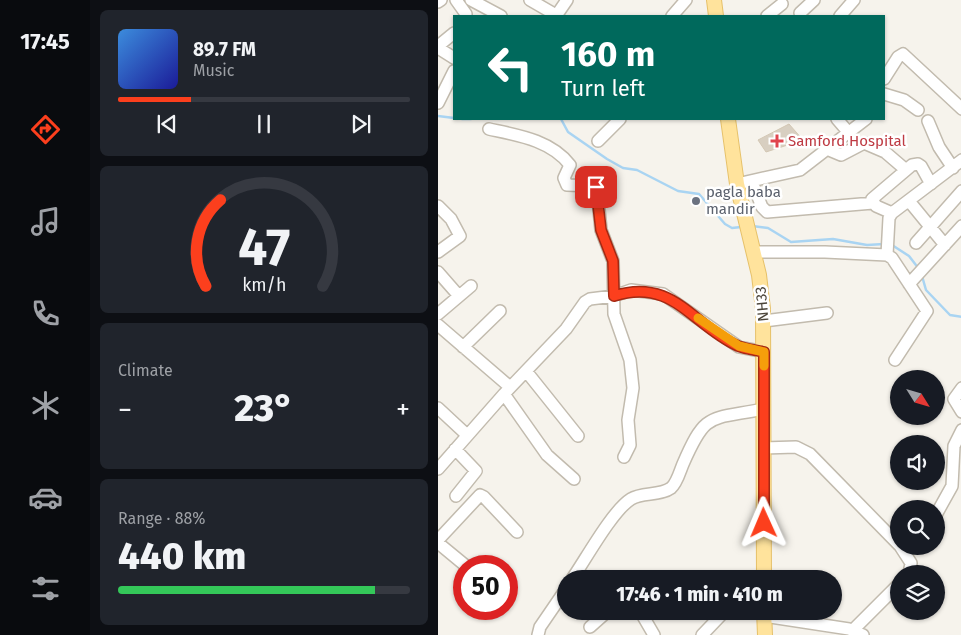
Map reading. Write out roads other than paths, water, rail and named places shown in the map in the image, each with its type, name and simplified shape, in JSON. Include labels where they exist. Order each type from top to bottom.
[{"type":"main road","points":[[715,0],[716,15]]},
{"type":"main road","name":"NH33","points":[[728,120],[737,184],[761,288],[764,322],[764,570]]},
{"type":"main road","points":[[764,620],[764,635]]},
{"type":"street","points":[[456,0],[465,15]]},
{"type":"street","points":[[465,15],[471,0],[499,15]]},
{"type":"street","points":[[530,0],[554,15]]},
{"type":"street","points":[[557,15],[567,0]]},
{"type":"street","points":[[673,15],[686,0]]},
{"type":"street","points":[[800,13],[814,0]]},
{"type":"street","points":[[841,15],[854,0]]},
{"type":"street","points":[[769,15],[782,4]]},
{"type":"street","points":[[453,34],[438,47],[453,57]]},
{"type":"street","points":[[885,78],[898,56],[904,54],[960,106]]},
{"type":"street","points":[[438,103],[453,73]]},
{"type":"street","points":[[885,94],[904,100],[918,110]]},
{"type":"street","points":[[598,141],[619,120]]},
{"type":"street","points":[[838,120],[849,134]]},
{"type":"street","points":[[737,184],[800,170],[829,150],[865,120]]},
{"type":"street","points":[[928,121],[939,147],[953,168]]},
{"type":"street","points":[[489,129],[527,138],[545,145],[570,165],[564,178],[567,185],[596,187],[601,230],[613,261],[614,314],[630,360],[633,388],[628,420],[630,445],[624,457]]},
{"type":"street","points":[[829,150],[841,155],[864,142],[885,152],[906,170]]},
{"type":"street","points":[[895,360],[928,311],[917,276],[897,263],[888,249],[889,218],[892,213],[962,160]]},
{"type":"street","points":[[872,202],[876,194],[906,170],[918,164],[931,184]]},
{"type":"street","points":[[752,182],[762,207],[767,212],[872,202],[892,213]]},
{"type":"street","points":[[916,243],[962,191]]},
{"type":"street","points":[[909,201],[945,245]]},
{"type":"street","points":[[438,206],[451,219],[460,236],[438,252]]},
{"type":"street","points":[[917,276],[962,226]]},
{"type":"street","points":[[754,252],[825,252],[888,249]]},
{"type":"street","points":[[438,272],[459,296]]},
{"type":"street","points":[[438,314],[471,286]]},
{"type":"street","points":[[438,469],[507,391],[566,329],[588,300],[614,296],[631,290],[663,294],[739,346],[764,352]]},
{"type":"street","points":[[463,347],[500,311]]},
{"type":"street","points":[[764,322],[827,313]]},
{"type":"street","points":[[438,324],[442,337],[463,347],[507,391],[547,455],[574,479]]},
{"type":"street","points":[[526,371],[578,436]]},
{"type":"street","points":[[962,388],[954,399],[962,412]]},
{"type":"street","points":[[438,408],[467,435]]},
{"type":"street","points":[[578,570],[623,505],[636,496],[669,489],[674,485],[696,436],[704,424],[714,418],[763,409]]},
{"type":"street","points":[[944,500],[952,486],[958,464],[955,442],[962,430]]},
{"type":"street","points":[[763,448],[796,447],[810,454],[890,533]]},
{"type":"street","points":[[455,449],[476,471],[456,496]]},
{"type":"street","points":[[453,555],[438,542],[480,495],[484,496],[517,532]]},
{"type":"street","points":[[794,620],[858,633],[890,595]]},
{"type":"street","points":[[538,635],[540,626],[557,602]]},
{"type":"street","points":[[590,627],[598,620]]},
{"type":"street","points":[[645,620],[654,635]]},
{"type":"street","points":[[702,635],[716,620]]},
{"type":"waterway","points":[[438,116],[453,118]]},
{"type":"waterway","points":[[562,120],[568,132],[607,159],[623,168],[637,170],[678,191],[699,194],[725,224],[732,228],[741,227]]},
{"type":"waterway","points":[[752,226],[768,228],[791,242],[833,239],[867,245],[884,244]]},
{"type":"waterway","points":[[892,245],[909,256],[919,269]]},
{"type":"waterway","points":[[922,276],[926,290],[950,315],[962,317]]},
{"type":"place","name":"Samford Hospital","points":[[777,141]]},
{"type":"place","name":"pagla baba mandir","points":[[696,201]]}]
